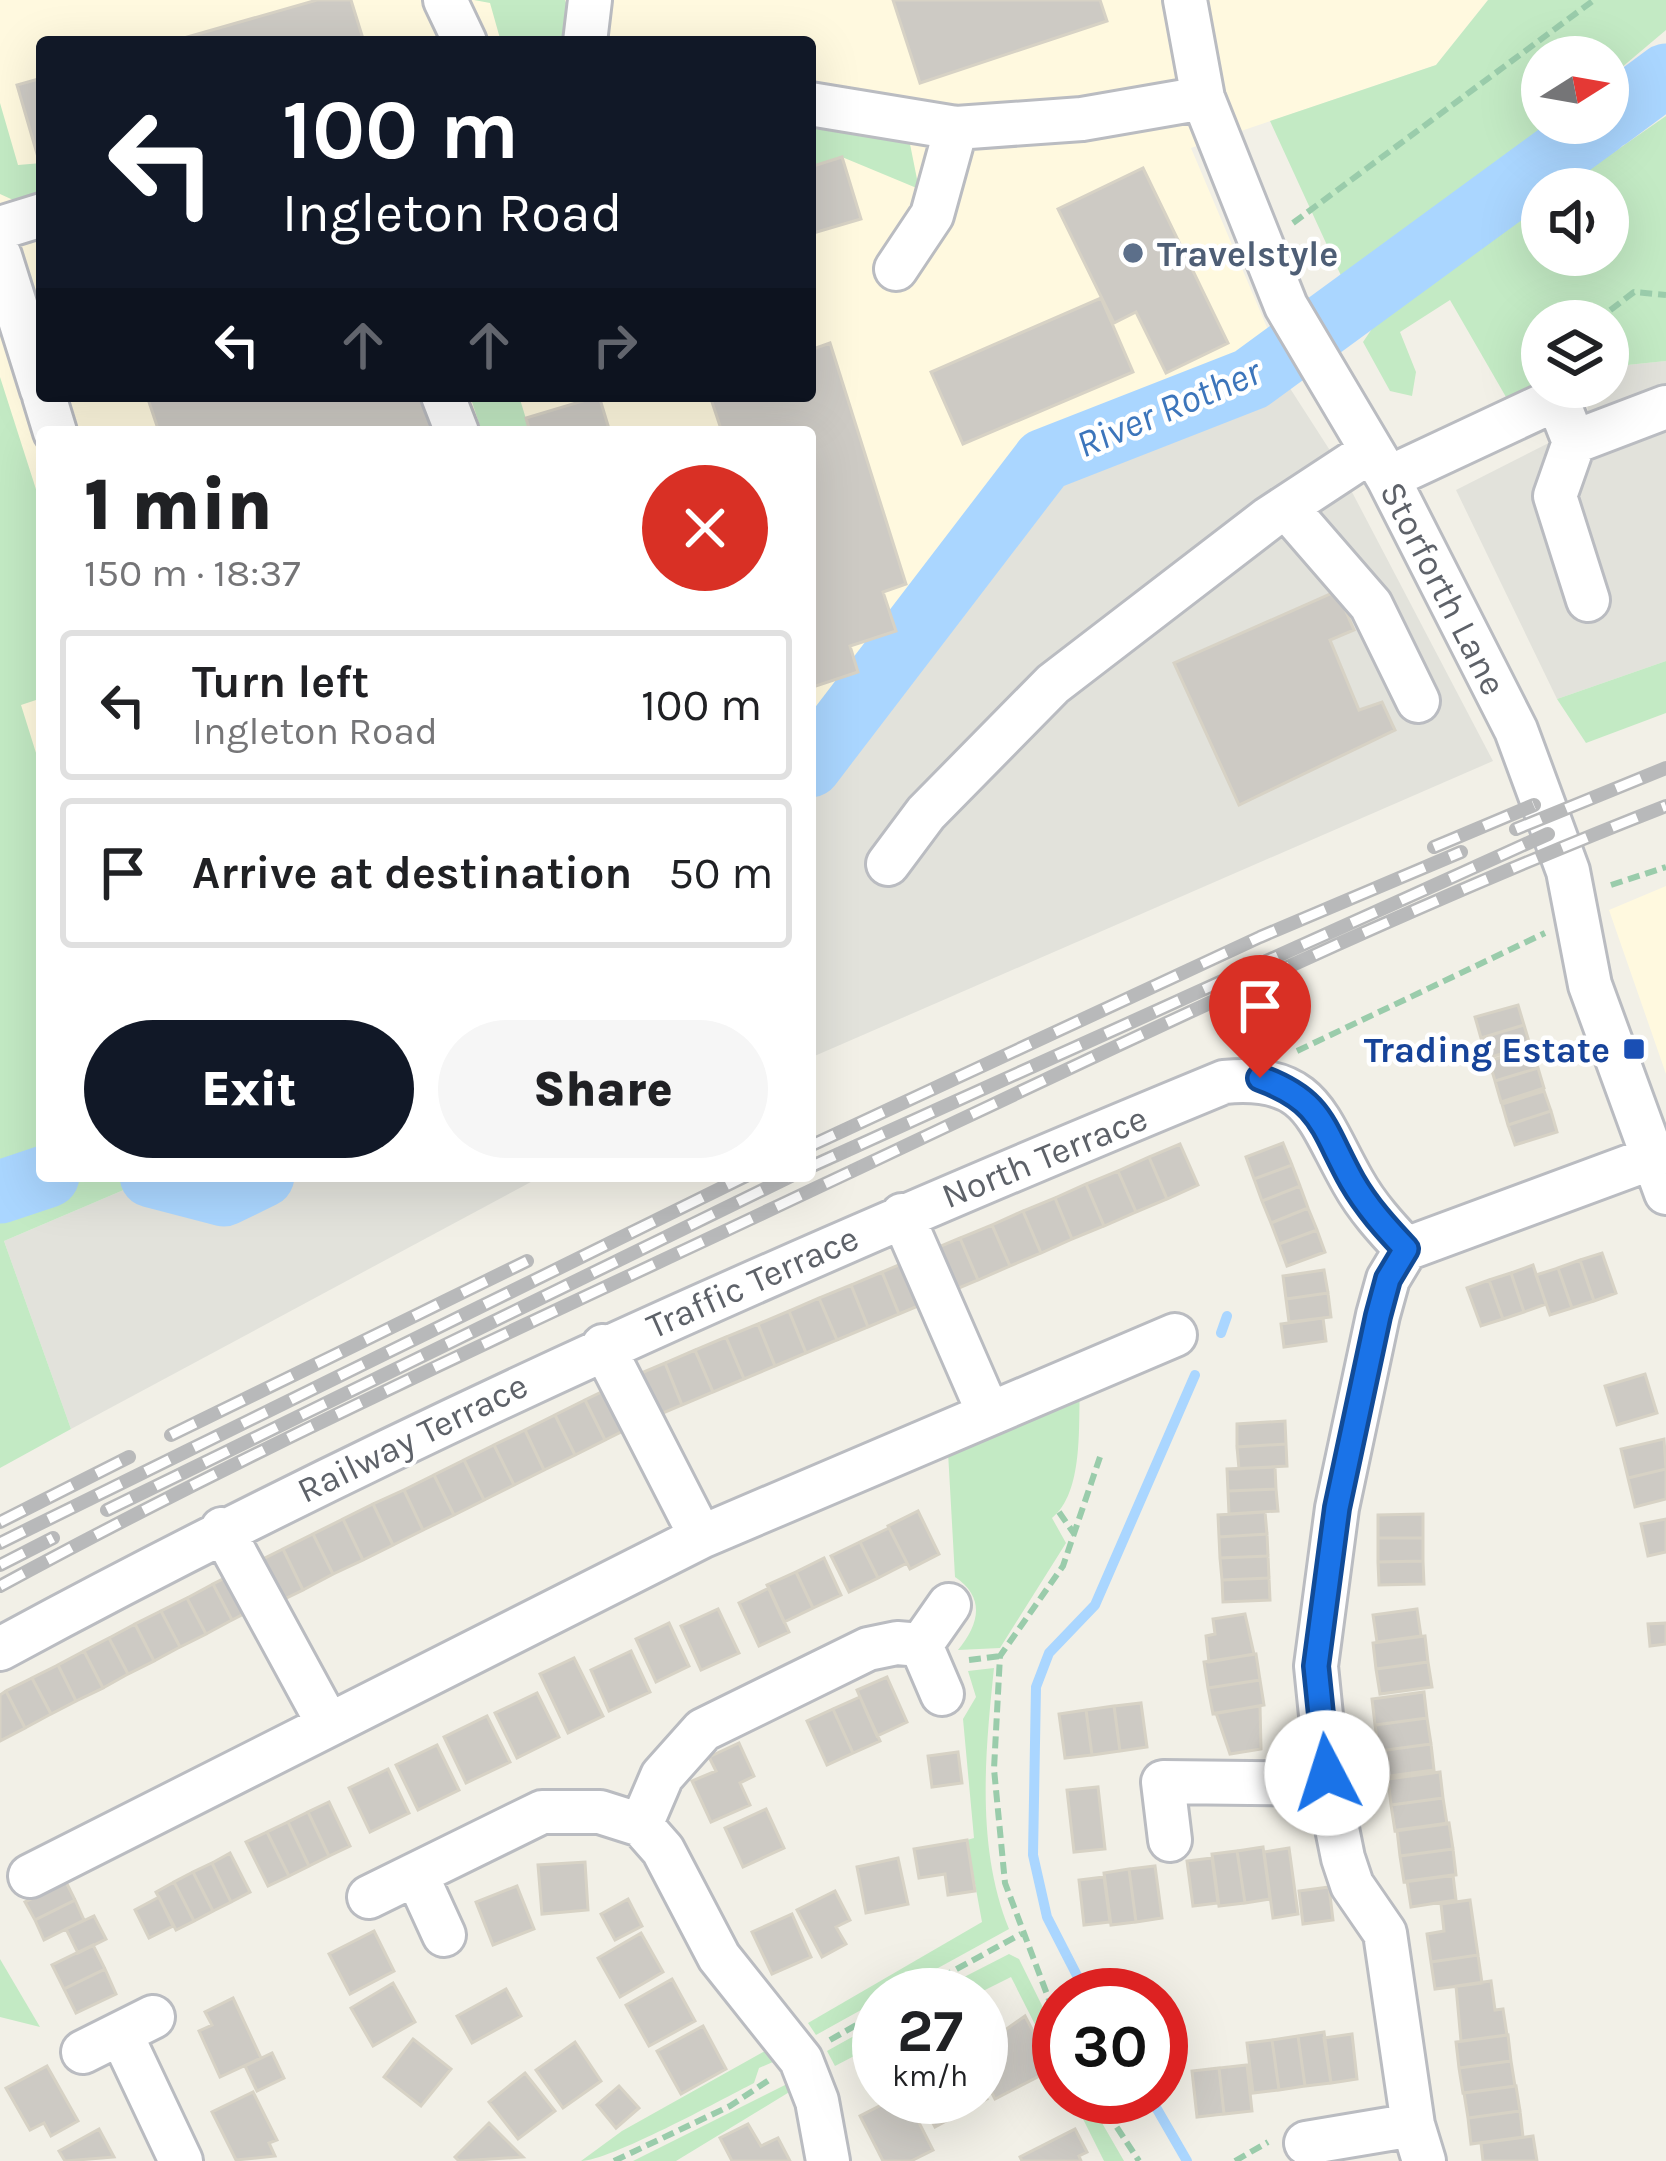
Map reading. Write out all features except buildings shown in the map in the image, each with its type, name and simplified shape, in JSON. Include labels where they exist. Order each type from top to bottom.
[{"type":"street","points":[[445,0],[462,36]]},
{"type":"street","points":[[586,36],[590,0]]},
{"type":"street","name":"Storforth Lane","points":[[1185,0],[1203,98],[1286,306],[1379,464],[1516,730],[1548,809],[1590,985],[1659,1176]]},
{"type":"street","points":[[816,105],[956,128],[1082,118],[1203,98]]},
{"type":"street","points":[[896,269],[932,214],[956,128]]},
{"type":"street","points":[[0,228],[36,217]]},
{"type":"street","points":[[0,256],[36,371]]},
{"type":"street","points":[[888,863],[926,813],[1053,685],[1286,507],[1379,464],[1557,399],[1574,442],[1555,496],[1588,600]]},
{"type":"street","points":[[1574,442],[1666,406]]},
{"type":"street","points":[[1286,507],[1371,605],[1418,701]]},
{"type":"street","points":[[1260,1078],[1294,1090],[1321,1115],[1352,1180],[1377,1219],[1406,1249]]},
{"type":"street","name":"North Terrace","points":[[902,1215],[1224,1082],[1260,1078]]},
{"type":"street","points":[[1306,2143],[1419,2143],[1385,1933],[1352,1885],[1328,1784],[1316,1666],[1337,1508],[1388,1279],[1406,1249],[1659,1176]]},
{"type":"street","points":[[902,1215],[988,1412]]},
{"type":"street","name":"Traffic Terrace","points":[[603,1346],[902,1215]]},
{"type":"street","points":[[30,1876],[326,1722],[701,1537],[1175,1335]]},
{"type":"street","points":[[603,1346],[701,1537]]},
{"type":"street","name":"Railway Terrace","points":[[0,1649],[222,1528],[603,1346]]},
{"type":"street","points":[[222,1528],[326,1722]]},
{"type":"street","points":[[921,1646],[949,1605]]},
{"type":"street","points":[[641,1825],[662,1776],[703,1730],[868,1649],[896,1643],[921,1646]]},
{"type":"street","points":[[921,1646],[942,1694]]},
{"type":"street","points":[[1170,1840],[1162,1782],[1328,1784]]},
{"type":"street","points":[[369,1897],[542,1812],[599,1812],[641,1825],[662,1850],[719,1957],[801,2060],[817,2102],[828,2161]]},
{"type":"street","points":[[417,1876],[444,1935]]},
{"type":"street","points":[[119,2034],[181,2161]]},
{"type":"path","points":[[1260,247],[1594,0]]},
{"type":"path","points":[[1624,300],[1634,292],[1666,296]]},
{"type":"path","points":[[1260,1078],[1297,1052],[1666,867]]},
{"type":"path","points":[[1035,1968],[1005,1883],[994,1769],[1000,1656],[1063,1566],[1100,1457]]},
{"type":"path","points":[[1059,1512],[1075,1535]]},
{"type":"path","points":[[958,1968],[1021,1934]]},
{"type":"path","points":[[614,2161],[730,2106],[852,2029]]},
{"type":"path","points":[[1115,2124],[1139,2161]]},
{"type":"shaded area","points":[[0,0],[1488,0],[1436,65],[1191,148],[1274,344],[993,496],[816,739],[816,426],[36,426],[36,905],[0,898]]},
{"type":"shaded area","points":[[1666,361],[1666,661],[1557,699],[1456,490],[1588,423],[1588,408],[1629,408],[1629,365]]},
{"type":"shaded area","points":[[1284,379],[1331,452],[1493,761],[816,1055],[816,782],[1049,473]]},
{"type":"shaded area","points":[[1666,886],[1666,1074],[1609,910]]},
{"type":"shaded area","points":[[293,1182],[531,1182],[71,1429],[4,1241],[133,1186],[180,1203],[235,1210]]},
{"type":"green space","points":[[474,0],[565,0],[578,36],[499,36],[490,3]]},
{"type":"green space","points":[[1488,0],[1666,0],[1666,30],[1629,61],[1629,36],[1521,36],[1523,144],[1343,280],[1270,121],[1436,65]]},
{"type":"green space","points":[[0,103],[18,165],[36,164],[36,200],[22,204],[0,194]]},
{"type":"green space","points":[[1666,116],[1666,361],[1629,365],[1629,300],[1521,300],[1521,392],[1506,397],[1450,300],[1400,332],[1416,372],[1412,396],[1390,391],[1363,342],[1382,314],[1521,217],[1521,276],[1629,276],[1629,168],[1591,168]]},
{"type":"green space","points":[[816,128],[892,136],[910,144],[919,189],[842,157],[816,165]]},
{"type":"green space","points":[[0,377],[36,489],[36,700],[21,705],[36,753],[36,1182],[293,1182],[235,1210],[180,1203],[133,1186],[4,1241],[71,1429],[0,1468]]},
{"type":"green space","points":[[472,402],[521,402],[528,426],[480,426]]},
{"type":"green space","points":[[1666,661],[1666,713],[1586,743],[1557,699]]},
{"type":"green space","points":[[1080,1388],[1074,1475],[1070,1492],[1052,1518],[1066,1543],[1000,1648],[958,1650],[971,1631],[976,1612],[972,1594],[955,1577],[948,1452]]},
{"type":"green space","points":[[994,1668],[986,1767],[987,1833],[1009,1929],[938,1968],[903,1968],[982,1922],[967,1840],[974,1838],[963,1719],[976,1697],[968,1671]]},
{"type":"green space","points":[[1009,1954],[1019,1959],[1032,1985],[1032,2019],[1008,1978],[1008,1968],[982,1968]]},
{"type":"green space","points":[[0,1959],[40,2027],[0,2017]]},
{"type":"green space","points":[[852,1997],[852,2015],[816,2035],[808,2023]]},
{"type":"green space","points":[[852,2037],[852,2057],[835,2066],[827,2051]]},
{"type":"green space","points":[[765,2051],[773,2062],[759,2068],[754,2083],[639,2141],[581,2161],[622,2131]]},
{"type":"green space","points":[[787,2084],[791,2091],[676,2161],[633,2161]]},
{"type":"green space","points":[[1086,2124],[1103,2124],[1124,2161],[1104,2161]]},
{"type":"waterway","name":"River Rother","points":[[1629,102],[1666,75]]},
{"type":"waterway","name":"River Rother","points":[[816,758],[1044,460],[1251,379],[1572,144]]},
{"type":"waterway","name":"River Rother","points":[[0,1192],[36,1180]]},
{"type":"waterway","name":"River Rother","points":[[174,1182],[224,1195],[251,1182]]},
{"type":"waterway","points":[[1221,1333],[1227,1316]]},
{"type":"waterway","points":[[1073,1968],[1047,1917],[1033,1855],[1036,1687],[1049,1653],[1095,1605],[1195,1375]]},
{"type":"waterway","points":[[1166,2124],[1187,2161]]},
{"type":"railway","points":[[1516,829],[1666,768]]},
{"type":"railway","points":[[1434,847],[1534,805]]},
{"type":"railway","points":[[0,1586],[302,1431],[1131,1040],[1450,895],[1666,806]]},
{"type":"railway","points":[[816,1164],[1548,834]]},
{"type":"railway","points":[[816,1143],[1260,937],[1461,852]]},
{"type":"railway","points":[[0,1543],[734,1182]]},
{"type":"railway","points":[[107,1510],[779,1182]]},
{"type":"railway","points":[[171,1435],[527,1261]]},
{"type":"railway","points":[[0,1522],[129,1457]]},
{"type":"railway","points":[[0,1565],[53,1538]]},
{"type":"place","name":"Travelstyle","points":[[1133,253]]},
{"type":"place","name":"Trading Estate","points":[[1634,1049]]},
{"type":"route","points":[[1260,1078],[1294,1090],[1321,1115],[1352,1180],[1377,1219],[1406,1249],[1388,1279],[1378,1316],[1364,1400],[1337,1508],[1316,1666],[1327,1773]]}]
